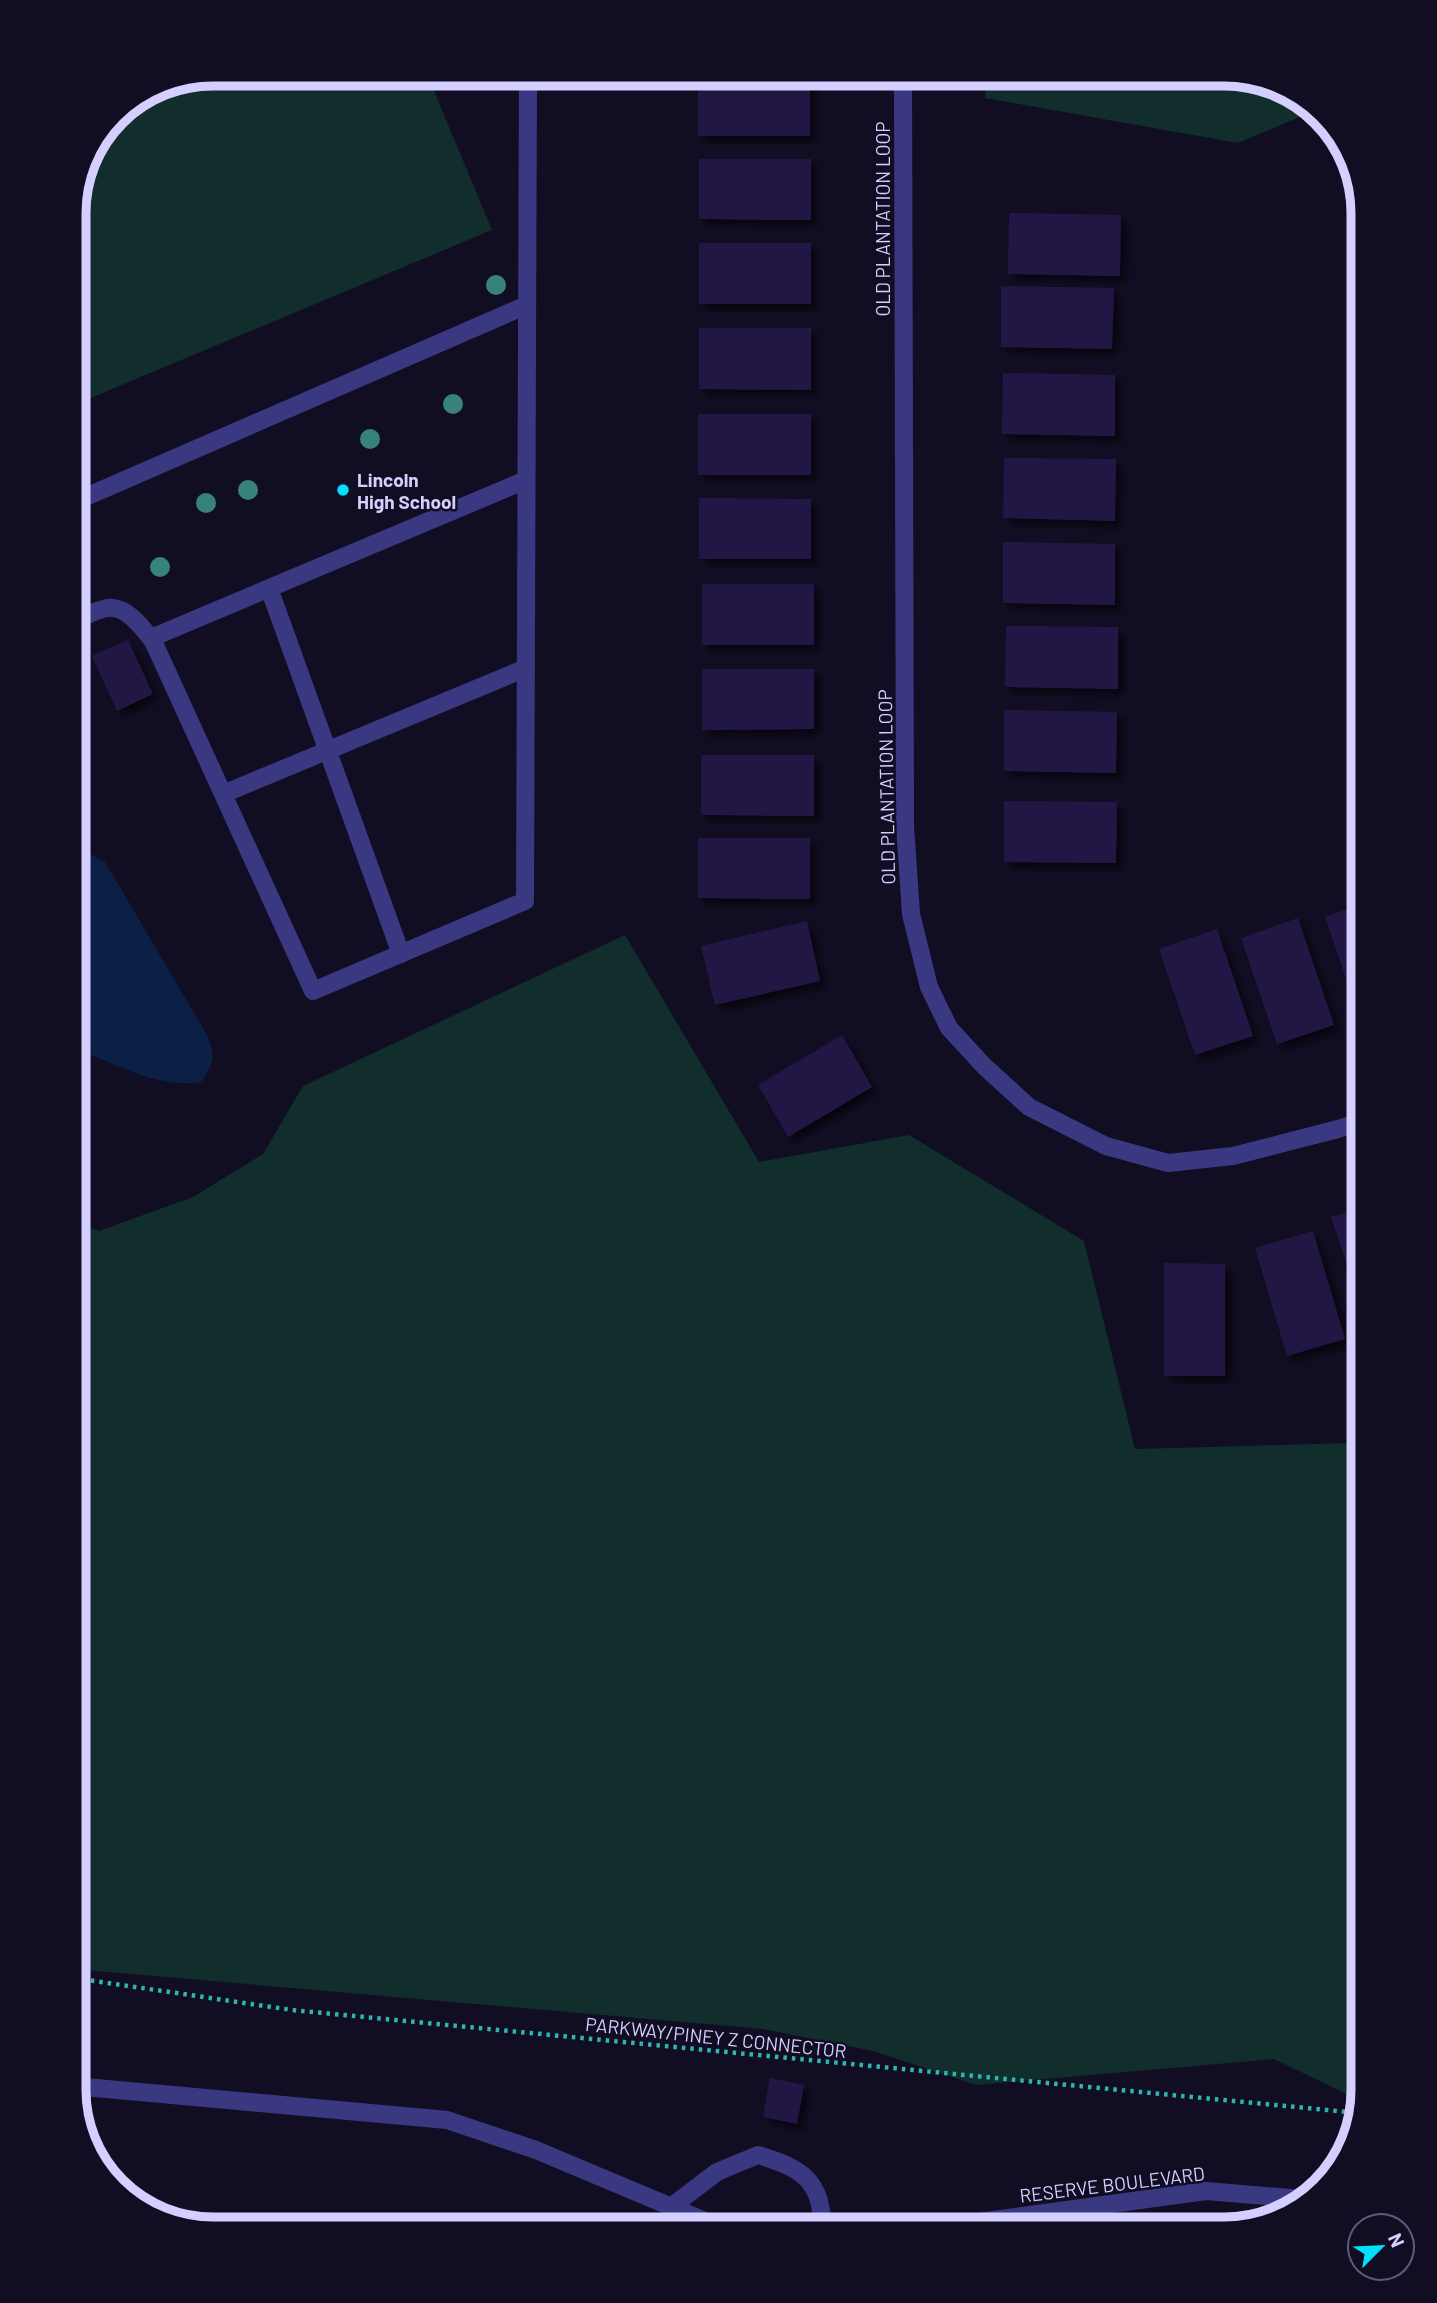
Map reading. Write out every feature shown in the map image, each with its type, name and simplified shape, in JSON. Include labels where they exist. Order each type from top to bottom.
[{"type":"street","points":[[86,616],[108,608],[122,611],[151,638],[313,991],[525,901],[528,86]]},
{"type":"street","name":"OLD PLANTATION LOOP","points":[[902,86],[905,826],[911,914],[929,987],[949,1028],[984,1066],[1029,1107],[1106,1146],[1168,1163],[1233,1156],[1351,1125]]},
{"type":"street","points":[[86,497],[527,305]]},
{"type":"street","points":[[151,638],[526,480]]},
{"type":"street","points":[[269,588],[401,954]]},
{"type":"street","points":[[223,794],[526,668]]},
{"type":"street","points":[[86,2087],[447,2120],[536,2150],[695,2217]]},
{"type":"street","points":[[671,2207],[717,2172],[758,2155],[799,2171],[814,2187],[823,2208],[823,2217]]},
{"type":"street","name":"RESERVE BOULEVARD","points":[[1020,2217],[1206,2191],[1291,2198]]},
{"type":"path","name":"PARKWAY/PINEY Z CONNECTOR","points":[[86,1980],[292,2010],[1349,2112]]},
{"type":"green space","points":[[204,86],[432,86],[492,230],[86,400],[86,204],[90,180],[99,156],[117,129],[142,107],[164,95]]},
{"type":"green space","points":[[986,86],[1233,86],[1265,92],[1305,115],[1238,143],[985,98]]},
{"type":"green space","points":[[625,935],[759,1162],[909,1135],[1084,1241],[1135,1449],[1351,1443],[1351,2096],[1274,2059],[976,2085],[873,2051],[763,2029],[86,1970],[86,1226],[99,1231],[193,1197],[263,1154],[303,1086]]},
{"type":"water","points":[[86,852],[105,862],[207,1035],[212,1049],[209,1069],[201,1082],[168,1082],[86,1053]]},
{"type":"building","points":[[698,86],[810,86],[810,136],[698,136]]},
{"type":"building","points":[[699,159],[811,159],[811,220],[699,219]]},
{"type":"building","points":[[1009,213],[1121,215],[1120,276],[1008,274]]},
{"type":"building","points":[[699,243],[811,243],[811,304],[699,304]]},
{"type":"building","points":[[1001,286],[1114,288],[1112,349],[1001,347]]},
{"type":"building","points":[[699,328],[811,328],[811,390],[699,389]]},
{"type":"building","points":[[1003,373],[1115,375],[1115,436],[1002,434]]},
{"type":"building","points":[[698,414],[811,414],[811,475],[698,475]]},
{"type":"building","points":[[1004,458],[1116,459],[1115,521],[1003,518]]},
{"type":"building","points":[[699,498],[811,499],[811,559],[699,559]]},
{"type":"building","points":[[1003,542],[1115,544],[1115,605],[1003,603]]},
{"type":"building","points":[[702,584],[814,584],[814,645],[702,645]]},
{"type":"building","points":[[1006,626],[1118,627],[1118,689],[1005,687]]},
{"type":"building","points":[[128,640],[153,694],[117,711],[92,656]]},
{"type":"building","points":[[702,669],[814,669],[814,729],[702,730]]},
{"type":"building","points":[[1004,710],[1117,712],[1116,773],[1004,771]]},
{"type":"building","points":[[701,755],[814,755],[814,816],[701,815]]},
{"type":"building","points":[[1004,801],[1117,802],[1116,863],[1004,862]]},
{"type":"building","points":[[698,838],[810,838],[810,899],[698,898]]},
{"type":"building","points":[[1351,908],[1351,994],[1325,917]]},
{"type":"building","points":[[1298,918],[1334,1025],[1277,1044],[1241,938]]},
{"type":"building","points":[[807,921],[820,981],[715,1005],[701,946]]},
{"type":"building","points":[[1217,929],[1253,1036],[1195,1055],[1159,949]]},
{"type":"building","points":[[842,1035],[872,1087],[788,1137],[758,1085]]},
{"type":"building","points":[[1351,1211],[1351,1276],[1331,1217]]},
{"type":"building","points":[[1313,1231],[1345,1339],[1287,1356],[1255,1248]]},
{"type":"building","points":[[1164,1263],[1225,1264],[1225,1376],[1164,1376]]},
{"type":"building","points":[[770,2078],[804,2085],[797,2124],[763,2117]]},
{"type":"place","name":"Lincoln High School","points":[[343,490]]}]
